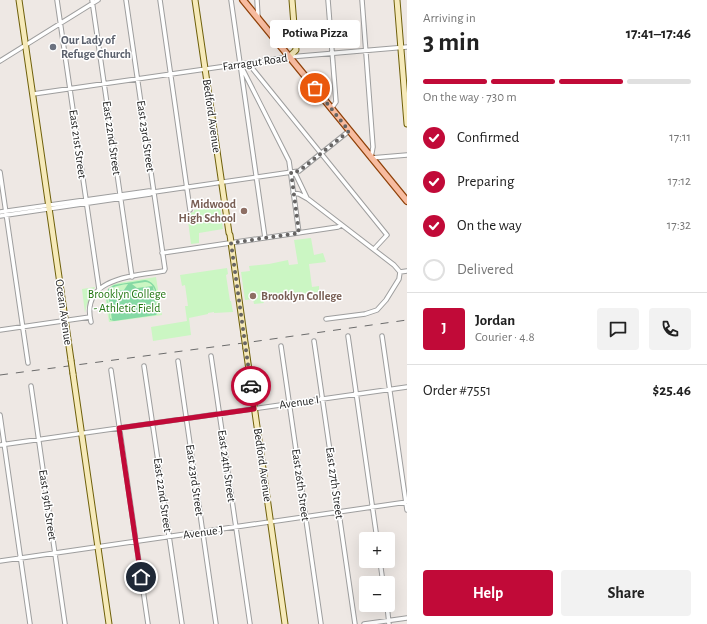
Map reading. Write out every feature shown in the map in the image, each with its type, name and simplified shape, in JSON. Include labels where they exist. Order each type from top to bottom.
[{"type":"main road","name":"Ocean Avenue","points":[[19,0],[109,624]]},
{"type":"main road","name":"Bedford Avenue","points":[[195,0],[286,624]]},
{"type":"main road","points":[[243,0],[407,201]]},
{"type":"main road","points":[[289,56],[296,50],[292,0]]},
{"type":"main road","points":[[396,0],[407,124]]},
{"type":"street","name":"East 21st Street","points":[[57,0],[99,289]]},
{"type":"street","points":[[0,61],[92,2],[98,0]]},
{"type":"street","name":"East 23rd Street","points":[[126,0],[165,269],[164,271],[132,277]]},
{"type":"street","points":[[160,0],[190,210]]},
{"type":"street","points":[[231,0],[265,238]]},
{"type":"street","points":[[257,0],[258,18]]},
{"type":"street","points":[[328,0],[336,102],[331,109]]},
{"type":"street","points":[[362,0],[374,147],[371,158],[407,155]]},
{"type":"street","name":"East 22nd Street","points":[[92,2],[132,277]]},
{"type":"street","name":"Farragut Road","points":[[33,94],[289,56],[407,47]]},
{"type":"street","points":[[248,63],[387,235],[374,249]]},
{"type":"street","points":[[240,64],[288,161],[291,172],[299,233]]},
{"type":"street","points":[[0,216],[149,191],[154,192],[299,171],[349,131]]},
{"type":"street","points":[[0,172],[28,363]]},
{"type":"street","points":[[291,172],[296,175],[308,199]]},
{"type":"street","points":[[293,193],[299,194],[308,199],[374,249],[394,265],[400,272]]},
{"type":"street","points":[[0,212],[6,214]]},
{"type":"street","points":[[162,253],[338,227],[341,225]]},
{"type":"street","points":[[400,272],[407,271]]},
{"type":"street","points":[[326,319],[373,312],[384,303],[397,282],[400,272]]},
{"type":"street","points":[[91,322],[90,317],[92,302],[99,289],[114,280],[132,277]]},
{"type":"street","points":[[0,330],[90,317]]},
{"type":"street","points":[[348,336],[376,532]]},
{"type":"street","points":[[382,336],[407,510]]},
{"type":"street","name":"East 27th Street","points":[[314,341],[355,624]]},
{"type":"street","name":"East 26th Street","points":[[281,346],[321,624]]},
{"type":"street","name":"East 24th Street","points":[[211,356],[250,624]]},
{"type":"street","name":"East 23rd Street","points":[[178,361],[216,624]]},
{"type":"street","name":"East 22nd Street","points":[[144,366],[182,624]]},
{"type":"street","points":[[111,370],[148,624]]},
{"type":"street","name":"East 19th Street","points":[[31,386],[65,624]]},
{"type":"street","name":"Avenue I","points":[[2,445],[407,387]]},
{"type":"street","points":[[0,415],[2,445],[21,558],[30,624]]},
{"type":"street","name":"Avenue J","points":[[0,561],[406,502]]},
{"type":"street","points":[[388,612],[389,622]]},
{"type":"street","points":[[364,624],[389,622],[407,618]]},
{"type":"green space","points":[[220,206],[223,229],[199,233],[199,243],[191,244],[187,213],[194,212],[194,210]]},
{"type":"green space","points":[[311,238],[314,255],[323,253],[326,262],[309,264],[312,287],[319,286],[319,292],[302,294],[302,292],[293,293],[294,298],[263,301],[264,303],[254,304],[253,299],[245,300],[241,272],[250,271],[249,266],[288,260],[289,265],[298,264],[294,240]]},
{"type":"green space","points":[[227,268],[228,274],[226,275],[233,312],[214,312],[189,318],[191,335],[153,341],[151,327],[187,321],[185,306],[188,306],[185,285],[182,286],[180,275]]},
{"type":"green space","name":"Brooklyn College - Athletic Field","points":[[156,277],[162,315],[109,322],[106,305],[106,293],[112,285]]},
{"type":"green space","name":"Brooklyn College - Athletic Field","points":[[145,280],[150,281],[157,292],[159,311],[156,315],[114,321],[110,320],[106,296],[108,289],[114,285]],"holes":[[[145,282],[153,286],[137,288],[132,284]],[[128,284],[124,290],[109,292],[113,287],[119,285]],[[153,287],[156,293],[158,311],[157,313]],[[108,293],[112,320],[110,318],[107,298]]]},
{"type":"green space","points":[[95,287],[87,304],[85,313],[82,289]]},
{"type":"railway","points":[[0,375],[407,320]]},
{"type":"way so far","points":[[251,386],[231,243],[299,233],[291,172],[299,171],[349,131],[315,88]]},
{"type":"place","name":"Our Lady of Refuge Church","points":[[53,47]]},
{"type":"place","name":"Potiwa Pizza","points":[[315,88]]},
{"type":"place","name":"Midwood High School","points":[[244,211]]},
{"type":"place","name":"Brooklyn College","points":[[253,296]]},
{"type":"route","points":[[141,577],[119,428],[254,409],[251,386]]}]
